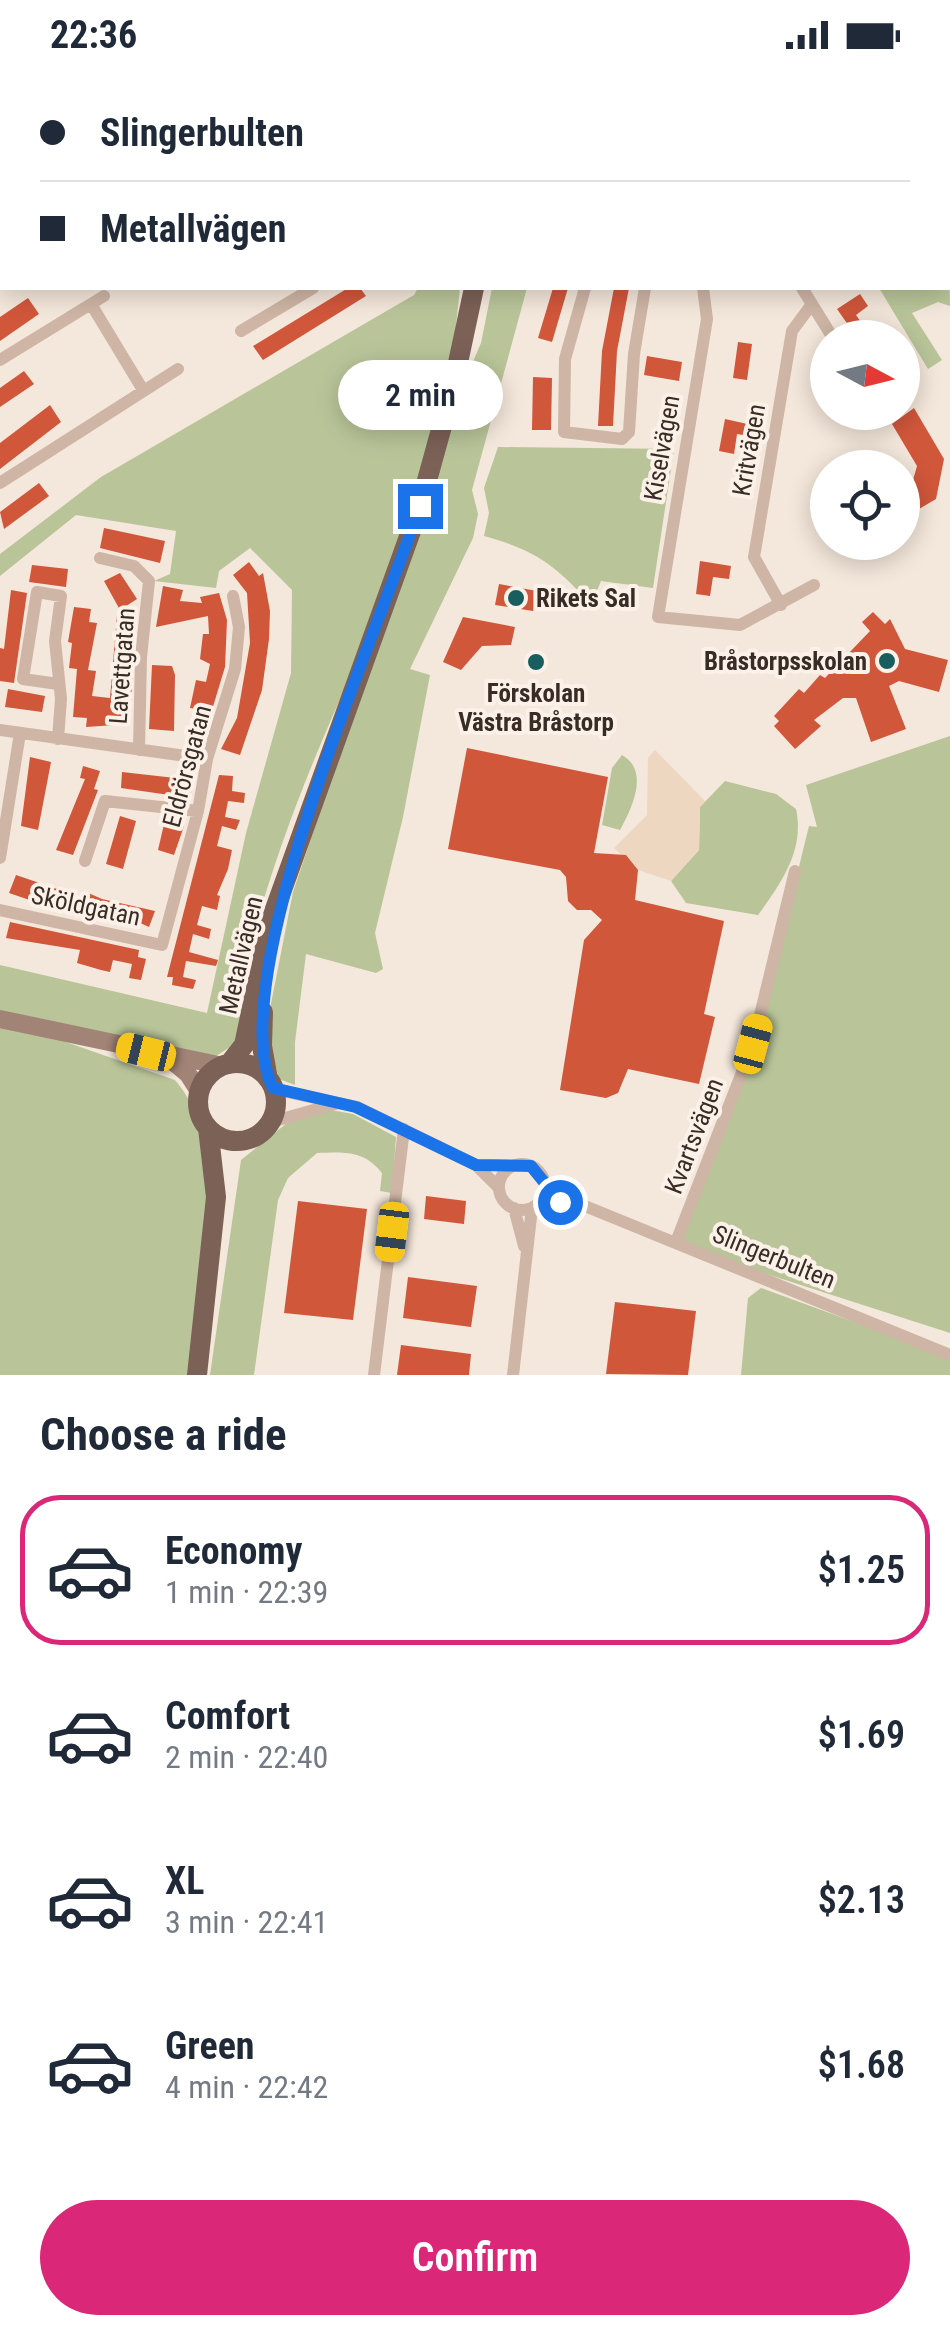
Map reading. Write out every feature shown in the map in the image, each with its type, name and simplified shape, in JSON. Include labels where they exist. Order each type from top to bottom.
[{"type":"main road","name":"Metallvägen","points":[[226,1065],[246,1038],[261,958],[294,853],[420,506],[454,386],[474,290]]},
{"type":"main road","name":"Metallvägen","points":[[270,1084],[262,1016],[294,853]]},
{"type":"main road","points":[[208,1128],[223,1138],[242,1141],[261,1132],[275,1109],[270,1084],[251,1066],[226,1065],[210,1073],[199,1091],[199,1111],[208,1128],[217,1183],[210,1276]]},
{"type":"main road","points":[[197,1375],[229,1168],[242,1141]]},
{"type":"street","points":[[241,332],[310,290]]},
{"type":"street","points":[[584,290],[565,358],[564,432],[622,439],[629,432],[634,354],[645,290]]},
{"type":"street","name":"Kiselvägen","points":[[703,290],[707,319],[658,616],[734,626],[781,605]]},
{"type":"street","points":[[803,290],[822,320]]},
{"type":"street","points":[[0,360],[97,300],[143,390]]},
{"type":"street","name":"Kritvägen","points":[[781,605],[754,557],[792,331],[812,304]]},
{"type":"street","points":[[0,483],[178,369]]},
{"type":"street","name":"Lavettgatan","points":[[100,558],[134,566],[149,582],[141,657],[140,750]]},
{"type":"street","points":[[781,605],[814,585]]},
{"type":"street","points":[[58,684],[24,678],[36,592],[61,596],[55,642],[58,684],[58,739]]},
{"type":"street","name":"Eldrörsgatan","points":[[162,945],[198,811],[207,759],[238,658],[240,627],[233,596]]},
{"type":"street","points":[[0,730],[207,759]]},
{"type":"street","points":[[0,858],[20,733]]},
{"type":"street","points":[[84,861],[105,801],[198,811]]},
{"type":"street","name":"Kvartsvägen","points":[[676,1242],[750,1054],[795,871]]},
{"type":"street","name":"Sköldgatan","points":[[0,910],[162,945]]},
{"type":"street","points":[[0,1019],[166,1057],[226,1065]]},
{"type":"street","points":[[166,1057],[188,1074],[199,1091]]},
{"type":"street","points":[[270,1084],[343,1103],[476,1165],[499,1188],[502,1199],[514,1208],[524,1248]]},
{"type":"street","points":[[270,1122],[343,1103]]},
{"type":"street","points":[[374,1375],[404,1129]]},
{"type":"street","points":[[476,1165],[508,1169],[531,1166],[544,1182],[524,1248],[512,1375]]},
{"type":"street","points":[[499,1188],[508,1169]]},
{"type":"street","name":"Slingerbulten","points":[[544,1182],[580,1204],[950,1356]]},
{"type":"street","name":"Slingerbulten","points":[[535,1205],[580,1204]]},
{"type":"street","points":[[514,1208],[535,1205]]},
{"type":"green space","points":[[417,290],[460,290],[445,427],[481,343],[492,290],[526,290],[472,490],[478,514],[473,538],[410,669],[430,675],[403,817],[375,933],[383,969],[376,973],[306,954],[295,1042],[295,1085],[279,1079],[266,1029],[293,892],[403,566],[341,697],[287,830],[257,922],[235,1044],[216,1056],[17,1025],[175,1080],[193,1109],[204,1143],[208,1222],[188,1375],[0,1375],[0,965],[207,1013],[246,833],[291,673],[292,590],[250,548],[219,571],[216,588],[154,581],[170,574],[176,531],[76,515],[0,576],[0,554],[101,477]]},
{"type":"green space","points":[[880,290],[950,290],[950,306],[938,302],[912,313],[916,320],[898,320]]},
{"type":"green space","points":[[920,326],[942,360],[928,369],[920,356]]},
{"type":"green space","points":[[498,447],[674,449],[653,588],[601,581],[591,605],[544,561],[484,536],[489,513],[484,488]]},
{"type":"green space","points":[[950,736],[950,1333],[745,1267],[679,1240],[757,1037],[809,826],[817,827],[806,785]]},
{"type":"green space","points":[[622,755],[635,770],[637,780],[620,830],[602,825],[612,768]]},
{"type":"green space","points":[[725,781],[776,794],[796,809],[794,852],[783,878],[758,915],[686,903],[671,881],[699,850],[700,807]]},
{"type":"green space","points":[[331,1110],[353,1114],[396,1137],[392,1193],[380,1191],[382,1173],[375,1165],[361,1156],[345,1153],[317,1153],[288,1178],[278,1200],[254,1375],[210,1375],[241,1160],[292,1119]]},
{"type":"green space","points":[[761,1288],[950,1357],[950,1375],[741,1375],[748,1298]]},
{"type":"shaded area","points":[[655,750],[705,801],[700,807],[699,850],[671,881],[638,870],[614,848],[647,815],[648,758]]},
{"type":"building","points":[[345,290],[362,290],[366,296],[263,360],[253,346]]},
{"type":"building","points":[[552,290],[567,290],[552,342],[538,338]]},
{"type":"building","points":[[614,290],[629,290],[617,351],[613,426],[598,426],[602,351]]},
{"type":"building","points":[[860,294],[868,306],[856,315],[860,320],[845,320],[837,309]]},
{"type":"building","points":[[28,298],[39,314],[0,341],[0,317]]},
{"type":"building","points":[[738,342],[752,344],[747,380],[733,378]]},
{"type":"building","points":[[647,356],[682,362],[679,381],[644,375]]},
{"type":"building","points":[[24,371],[34,384],[0,407],[0,388]]},
{"type":"building","points":[[533,377],[552,378],[551,430],[532,430]]},
{"type":"building","points":[[50,405],[61,422],[0,469],[0,443]]},
{"type":"building","points":[[920,418],[944,459],[936,499],[920,508],[920,450],[907,450],[896,430],[920,430]]},
{"type":"building","points":[[725,419],[752,425],[750,436],[737,434],[734,454],[719,451]]},
{"type":"building","points":[[39,483],[49,496],[4,529],[0,512]]},
{"type":"building","points":[[104,528],[165,541],[160,563],[100,548]]},
{"type":"building","points":[[700,561],[731,566],[729,579],[713,577],[710,596],[696,594]]},
{"type":"building","points":[[249,562],[259,576],[263,573],[270,611],[269,639],[262,690],[240,755],[221,749],[237,718],[250,643],[247,593],[233,575]]},
{"type":"building","points":[[32,565],[68,569],[66,587],[29,582]]},
{"type":"building","points":[[120,573],[137,599],[120,610],[104,581]]},
{"type":"building","name":"Rikets Sal","points":[[499,584],[537,591],[533,611],[495,605]]},
{"type":"building","points":[[163,586],[183,590],[180,601],[202,603],[200,597],[219,593],[227,620],[225,667],[205,733],[190,728],[196,709],[190,708],[196,680],[206,682],[210,664],[200,659],[203,634],[209,634],[208,616],[156,627]]},
{"type":"building","points":[[11,590],[27,593],[14,683],[0,681],[0,648],[4,649]]},
{"type":"building","points":[[74,607],[91,609],[89,622],[97,623],[88,670],[96,671],[92,696],[110,698],[117,615],[135,617],[130,724],[86,727],[87,718],[73,717],[77,669],[69,668],[72,643],[68,642]]},
{"type":"building","points":[[873,612],[885,624],[890,619],[905,649],[948,660],[939,692],[899,681],[889,686],[906,729],[871,742],[856,698],[843,698],[814,720],[821,726],[795,749],[774,726],[779,721],[774,716],[799,689],[804,693],[820,675],[825,678],[870,631],[862,622]]},
{"type":"building","points":[[463,617],[515,627],[511,645],[482,646],[461,670],[443,662]]},
{"type":"building","points":[[152,665],[172,666],[175,675],[174,731],[149,729]]},
{"type":"building","points":[[8,689],[45,696],[42,712],[5,707]]},
{"type":"building","points":[[467,748],[608,777],[594,853],[626,855],[638,870],[635,900],[724,921],[704,1014],[715,1017],[699,1084],[628,1069],[618,1093],[606,1098],[560,1090],[584,940],[602,920],[591,910],[577,910],[568,901],[566,877],[560,870],[448,849]]},
{"type":"building","points":[[30,757],[51,762],[38,830],[21,826]]},
{"type":"building","points":[[83,766],[100,771],[94,789],[98,790],[73,855],[56,850],[85,779],[80,778]]},
{"type":"building","points":[[122,772],[193,780],[190,798],[121,788]]},
{"type":"building","points":[[219,775],[233,776],[232,791],[245,793],[244,803],[228,801],[225,817],[240,820],[236,830],[222,826],[217,846],[232,850],[228,869],[217,895],[217,910],[202,906],[197,925],[211,929],[209,939],[193,934],[189,952],[218,960],[216,966],[186,961],[183,977],[196,980],[193,989],[172,985],[173,977],[167,977]]},
{"type":"building","points":[[120,816],[136,821],[123,869],[106,864]]},
{"type":"building","points":[[165,820],[184,826],[174,855],[158,850]]},
{"type":"building","points":[[16,875],[66,892],[59,910],[9,893]]},
{"type":"building","points":[[86,892],[155,911],[149,927],[129,918],[127,923],[109,916],[107,920],[79,908]]},
{"type":"building","points":[[10,922],[139,950],[138,957],[146,959],[141,980],[129,978],[132,964],[113,960],[110,972],[77,963],[80,950],[6,938]]},
{"type":"building","points":[[426,1196],[466,1201],[464,1224],[424,1219]]},
{"type":"building","points":[[298,1201],[367,1209],[353,1320],[284,1313]]},
{"type":"building","points":[[408,1277],[477,1286],[471,1327],[403,1318]]},
{"type":"building","points":[[615,1302],[696,1311],[688,1375],[606,1374]]},
{"type":"building","points":[[401,1345],[471,1354],[469,1375],[397,1375]]},
{"type":"place","name":"Rikets Sal","points":[[516,598]]},
{"type":"place","name":"Bråstorpsskolan","points":[[887,661]]},
{"type":"place","name":"Förskolan Västra Bråstorp","points":[[536,662]]},
{"type":"route","points":[[420,506],[294,853],[262,1016],[264,1062],[273,1088],[356,1107],[476,1165],[508,1169],[518,1164],[531,1166],[544,1182],[580,1204],[560,1202]]}]
